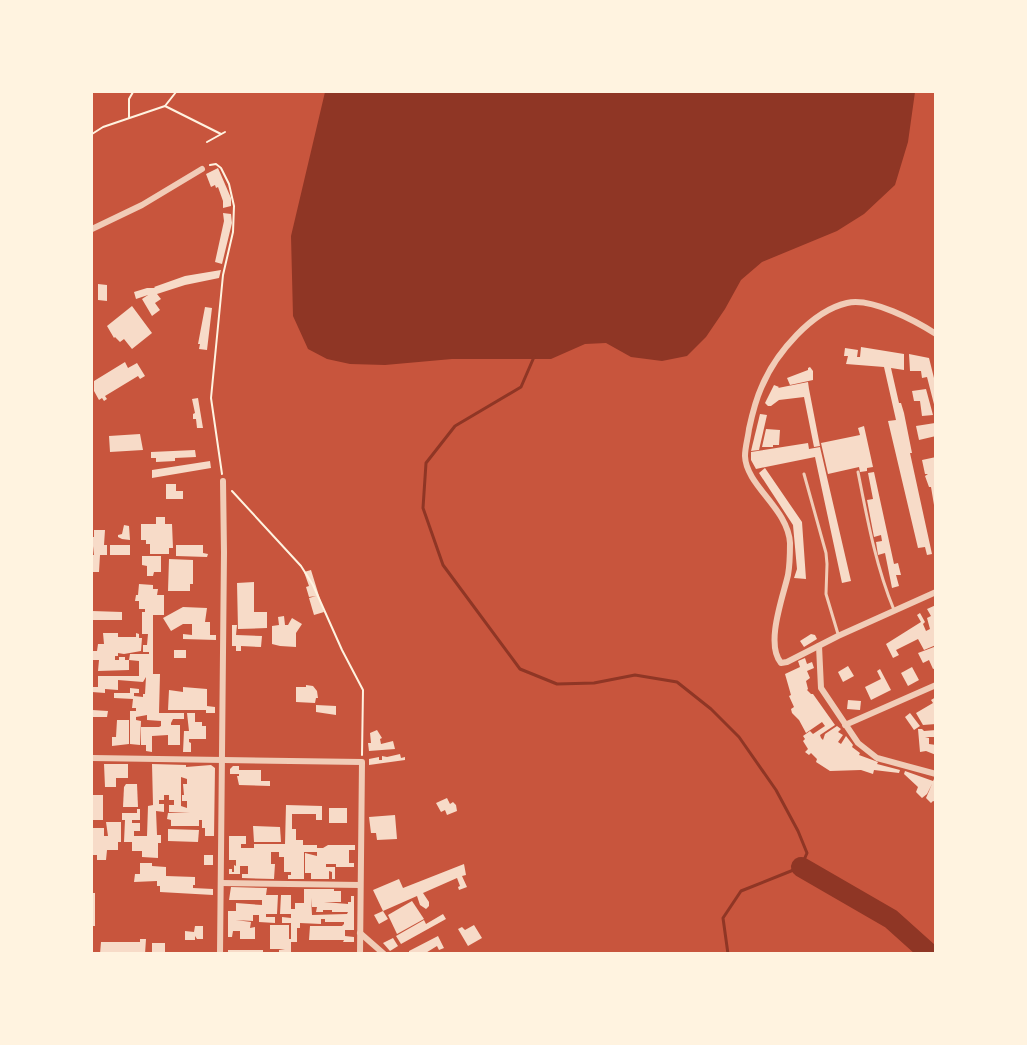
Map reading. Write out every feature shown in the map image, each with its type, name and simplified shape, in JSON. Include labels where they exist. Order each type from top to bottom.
[{"type":"street","points":[[92,229],[142,205],[202,170]]},
{"type":"street","points":[[936,334],[921,324],[867,303],[849,302],[833,308],[807,324],[784,351],[762,386],[753,412],[745,454],[747,467],[752,477],[783,519],[789,534],[790,562],[778,613],[775,647],[781,663],[787,663],[838,636],[936,592]]},
{"type":"street","points":[[220,954],[223,481]]},
{"type":"street","points":[[819,646],[820,682],[824,693],[858,743],[877,758],[936,774]]},
{"type":"street","points":[[845,725],[936,685]]},
{"type":"street","points":[[92,758],[362,762],[360,954]]},
{"type":"street","points":[[221,883],[360,885]]},
{"type":"street","points":[[360,933],[384,954]]},
{"type":"lane","points":[[858,472],[888,597],[894,612]]},
{"type":"lane","points":[[804,474],[826,553],[826,594],[838,636]]},
{"type":"path","points":[[129,118],[129,99],[133,92]]},
{"type":"path","points":[[92,134],[165,106],[176,92]]},
{"type":"path","points":[[165,106],[221,134]]},
{"type":"path","points":[[210,129],[213,139]]},
{"type":"path","points":[[207,142],[225,132]]},
{"type":"path","points":[[202,170],[216,164],[221,168],[229,184],[234,206],[233,232],[223,275],[211,398],[223,481],[301,566],[313,585],[363,690],[362,762]]},
{"type":"shaded area","points":[[325,92],[915,92],[908,142],[895,185],[864,214],[837,231],[762,262],[741,280],[706,337],[687,356],[662,361],[631,357],[606,343],[585,344],[551,359],[452,359],[385,365],[350,364],[327,359],[308,349],[293,316],[291,236]]},
{"type":"building","points":[[218,168],[231,198],[231,206],[223,208],[218,187],[216,188],[215,185],[211,187],[206,174]]},
{"type":"building","points":[[223,213],[231,214],[232,223],[222,264],[215,262],[224,221]]},
{"type":"building","points":[[221,270],[219,278],[157,294],[161,299],[155,303],[160,310],[152,316],[142,299],[148,295],[136,299],[134,292],[155,288],[185,276]]},
{"type":"building","points":[[98,284],[107,285],[107,301],[98,300]]},
{"type":"building","points":[[132,306],[152,333],[132,349],[124,339],[120,342],[114,338],[107,326]]},
{"type":"building","points":[[205,307],[212,308],[207,350],[199,349],[200,344],[198,344]]},
{"type":"building","points":[[861,347],[904,354],[904,370],[891,368],[899,403],[904,413],[912,453],[910,453],[932,554],[927,555],[925,547],[918,548],[888,421],[896,420],[884,367],[846,364],[848,356],[844,356],[845,348],[858,350],[857,357],[860,357]]},
{"type":"building","points":[[909,354],[929,358],[936,386],[936,412],[927,377],[922,378],[921,371],[910,371]]},
{"type":"building","points":[[125,362],[128,368],[137,363],[145,376],[140,379],[138,376],[105,396],[107,399],[104,401],[102,398],[99,400],[94,391],[94,381]]},
{"type":"building","points":[[810,367],[813,371],[813,380],[790,385],[787,378],[808,370]]},
{"type":"building","points":[[808,382],[820,446],[814,447],[804,397],[779,400],[771,406],[765,403],[774,385],[778,388]]},
{"type":"building","points":[[926,389],[933,415],[922,416],[920,401],[914,401],[912,391]]},
{"type":"building","points":[[198,398],[203,428],[197,428],[196,419],[193,419],[195,413],[192,399]]},
{"type":"building","points":[[760,414],[767,415],[759,450],[751,451]]},
{"type":"building","points":[[935,423],[936,436],[919,440],[916,426]]},
{"type":"building","points":[[864,426],[873,467],[867,468],[867,471],[860,472],[859,467],[828,474],[821,443],[860,435],[858,428]]},
{"type":"building","points":[[766,429],[780,430],[779,445],[762,447]]},
{"type":"building","points":[[140,434],[143,450],[110,452],[109,436]]},
{"type":"building","points":[[808,443],[809,449],[820,447],[851,581],[842,583],[815,457],[756,469],[751,460],[751,452]]},
{"type":"building","points":[[195,450],[196,457],[175,458],[175,461],[156,462],[156,458],[151,458],[151,452]]},
{"type":"building","points":[[936,457],[936,505],[934,505],[931,487],[925,476],[928,474],[925,474],[922,460]]},
{"type":"building","points":[[210,461],[211,468],[152,478],[152,470]]},
{"type":"building","points":[[765,468],[802,522],[806,579],[794,578],[797,569],[793,525],[759,473]]},
{"type":"building","points":[[874,472],[894,564],[898,563],[901,575],[896,575],[899,586],[892,588],[885,553],[878,555],[876,542],[882,541],[881,535],[874,537],[867,500],[873,499],[868,473]]},
{"type":"building","points":[[166,484],[176,484],[176,491],[183,491],[183,499],[166,499]]},
{"type":"building","points":[[156,517],[165,517],[165,524],[172,524],[173,548],[169,548],[169,554],[150,554],[150,544],[146,544],[146,540],[141,540],[141,524],[156,524]]},
{"type":"building","points":[[124,525],[129,526],[130,540],[118,537],[122,534]]},
{"type":"building","points":[[94,530],[105,530],[104,545],[107,545],[107,555],[100,555],[99,572],[92,572]]},
{"type":"building","points":[[110,545],[130,545],[130,555],[110,555]]},
{"type":"building","points":[[176,545],[203,545],[203,553],[208,554],[207,557],[176,556]]},
{"type":"building","points":[[142,556],[161,556],[161,572],[154,572],[153,576],[147,576],[147,566],[142,565]]},
{"type":"building","points":[[169,559],[193,560],[193,584],[190,584],[190,591],[168,591]]},
{"type":"building","points":[[311,570],[324,612],[314,615],[309,598],[316,596],[309,597],[306,587],[309,586],[304,572]]},
{"type":"building","points":[[254,582],[254,612],[267,612],[267,628],[238,629],[237,583]]},
{"type":"building","points":[[139,584],[153,585],[153,589],[158,589],[157,595],[164,595],[164,615],[153,615],[153,674],[160,674],[159,713],[184,713],[184,719],[173,719],[171,723],[171,725],[180,725],[180,745],[168,745],[168,735],[152,736],[152,752],[146,751],[146,745],[141,745],[141,727],[159,727],[161,721],[147,720],[147,715],[136,717],[136,720],[141,721],[140,745],[130,744],[130,711],[136,711],[136,708],[132,708],[133,699],[114,698],[114,693],[130,693],[130,688],[139,689],[139,693],[134,693],[134,696],[143,697],[146,677],[143,682],[118,680],[118,690],[105,689],[105,693],[92,692],[92,687],[98,687],[98,676],[139,676],[139,661],[129,660],[130,654],[149,654],[149,652],[143,652],[143,645],[147,645],[148,634],[142,634],[142,612],[145,612],[145,609],[139,609],[139,601],[135,601]]},
{"type":"building","points":[[936,605],[936,645],[924,650],[918,639],[896,650],[899,655],[893,658],[886,644],[921,622],[917,615],[920,613],[925,622],[923,624],[926,631],[930,629],[927,618],[931,616],[927,609]]},
{"type":"building","points":[[183,607],[207,608],[205,622],[210,622],[210,635],[216,635],[216,640],[183,639],[183,634],[192,635],[192,624],[183,624],[171,631],[163,618]]},
{"type":"building","points":[[92,611],[122,612],[122,620],[92,620]]},
{"type":"building","points":[[284,616],[285,625],[288,625],[292,618],[302,624],[296,633],[296,647],[272,644],[272,626],[279,625],[278,617]]},
{"type":"building","points":[[232,625],[237,625],[236,635],[262,636],[261,647],[241,646],[241,651],[236,651],[236,646],[232,646]]},
{"type":"building","points":[[103,633],[118,633],[118,637],[136,637],[136,633],[139,634],[139,638],[142,638],[141,651],[118,653],[118,656],[115,656],[115,660],[125,657],[125,660],[129,660],[129,670],[98,671],[99,660],[92,660],[92,651],[97,651],[98,644],[104,644]]},
{"type":"building","points":[[811,634],[817,639],[804,647],[800,641]]},
{"type":"building","points":[[934,647],[936,668],[933,669],[929,660],[923,663],[918,653]]},
{"type":"building","points":[[174,650],[186,650],[186,658],[174,658]]},
{"type":"building","points":[[805,658],[807,664],[812,662],[814,668],[807,671],[810,678],[806,681],[807,690],[813,694],[835,725],[820,735],[821,738],[823,740],[825,734],[837,726],[841,729],[838,732],[843,735],[838,742],[841,744],[846,736],[853,745],[852,747],[860,753],[859,755],[878,762],[877,764],[900,770],[899,773],[874,770],[873,774],[861,770],[830,771],[816,762],[817,759],[811,753],[809,755],[805,752],[808,749],[803,736],[810,731],[813,734],[825,726],[822,722],[806,733],[792,713],[791,709],[794,707],[789,696],[791,695],[785,674],[800,667],[798,661]]},
{"type":"building","points":[[848,666],[854,676],[843,682],[838,672]]},
{"type":"building","points":[[912,667],[919,680],[908,686],[901,673]]},
{"type":"building","points":[[880,669],[891,690],[871,700],[865,687],[881,679],[877,671]]},
{"type":"building","points":[[306,685],[313,686],[317,691],[318,698],[315,703],[296,702],[296,687],[306,687]]},
{"type":"building","points":[[183,687],[207,689],[207,706],[215,707],[215,713],[206,713],[206,710],[168,710],[169,690],[183,692]]},
{"type":"building","points":[[936,697],[936,724],[923,725],[916,713],[933,703],[931,700]]},
{"type":"building","points":[[848,700],[861,701],[860,710],[847,709]]},
{"type":"building","points":[[316,705],[336,706],[336,715],[316,712]]},
{"type":"building","points":[[92,710],[108,711],[107,717],[92,717]]},
{"type":"building","points":[[187,713],[195,713],[195,722],[202,722],[202,726],[206,726],[206,739],[189,739],[191,752],[183,752],[184,731],[189,731]]},
{"type":"building","points":[[910,713],[920,726],[914,730],[905,717]]},
{"type":"building","points":[[117,720],[129,720],[129,744],[112,746],[112,737],[116,737]]},
{"type":"building","points":[[918,729],[936,730],[936,737],[925,737],[929,738],[929,744],[936,745],[936,755],[926,751],[920,752]]},
{"type":"building","points":[[377,730],[382,738],[380,739],[381,744],[393,741],[395,749],[369,751],[370,733]]},
{"type":"building","points":[[400,754],[401,758],[405,757],[405,760],[369,765],[369,759],[379,757],[379,760],[382,760],[382,756]]},
{"type":"building","points":[[104,764],[128,764],[128,778],[116,778],[116,787],[105,787]]},
{"type":"building","points":[[152,764],[186,765],[186,767],[211,765],[215,768],[214,836],[205,836],[202,820],[199,820],[199,826],[171,826],[171,820],[167,819],[168,813],[190,812],[169,812],[169,805],[174,805],[174,800],[169,800],[169,795],[164,795],[164,800],[159,800],[159,804],[164,804],[164,812],[156,811],[157,835],[161,835],[161,843],[158,843],[158,858],[142,857],[142,851],[132,851],[132,842],[124,842],[125,820],[122,820],[122,813],[137,813],[137,809],[140,809],[140,820],[132,820],[132,823],[140,823],[140,831],[134,831],[134,836],[147,836],[148,806],[153,805]],"holes":[[[181,777],[187,779],[187,784],[183,784],[184,795],[182,795],[182,801],[187,801],[187,808],[181,806]]]},
{"type":"building","points":[[233,766],[239,766],[239,770],[261,770],[261,781],[270,781],[270,786],[239,785],[237,776],[239,774],[230,774]]},
{"type":"building","points":[[905,771],[933,781],[936,775],[936,802],[931,803],[926,798],[932,784],[922,798],[916,792],[918,787],[904,774]]},
{"type":"building","points":[[126,784],[137,784],[138,807],[123,807]]},
{"type":"building","points":[[92,795],[103,795],[103,820],[92,820]]},
{"type":"building","points":[[447,798],[450,804],[453,802],[456,805],[457,811],[447,815],[445,810],[441,812],[436,803]]},
{"type":"building","points":[[286,805],[322,806],[322,820],[316,820],[316,814],[292,814],[292,829],[296,829],[296,840],[303,840],[303,845],[317,845],[317,848],[328,845],[355,845],[355,850],[349,850],[349,863],[354,863],[354,867],[336,867],[336,864],[326,864],[326,867],[335,867],[335,879],[332,879],[332,872],[329,871],[329,879],[311,879],[311,873],[305,873],[305,853],[317,856],[317,852],[304,852],[304,879],[288,879],[291,872],[284,872],[284,857],[279,857],[279,852],[271,852],[271,864],[275,864],[274,879],[242,878],[242,874],[248,874],[248,866],[240,866],[240,874],[229,874],[229,869],[234,872],[236,860],[229,860],[229,836],[246,836],[246,844],[241,844],[241,848],[254,848],[254,844],[285,844]]},
{"type":"building","points":[[329,808],[347,808],[347,823],[329,823]]},
{"type":"building","points":[[395,815],[397,839],[377,840],[376,833],[371,833],[369,817]]},
{"type":"building","points":[[106,822],[121,822],[121,842],[118,842],[118,850],[107,850],[106,860],[97,860],[97,855],[92,855],[92,828],[104,828],[104,836],[108,836]]},
{"type":"building","points":[[253,826],[280,827],[281,842],[254,842]]},
{"type":"building","points":[[168,829],[199,830],[198,842],[168,841]]},
{"type":"building","points":[[204,855],[213,855],[213,865],[204,865]]},
{"type":"building","points":[[140,863],[152,863],[152,866],[166,867],[166,876],[195,877],[193,888],[213,889],[213,895],[160,892],[157,881],[134,882],[135,874],[140,874]]},
{"type":"building","points":[[464,864],[466,875],[462,876],[467,887],[459,890],[457,878],[423,893],[429,902],[426,909],[420,905],[417,896],[383,911],[373,890],[399,879],[403,888]]},
{"type":"building","points":[[231,887],[267,888],[266,895],[278,895],[277,914],[266,914],[266,917],[275,917],[275,923],[259,922],[259,915],[253,915],[253,921],[236,920],[251,922],[250,928],[255,927],[255,939],[240,939],[240,931],[233,931],[232,937],[228,937],[228,911],[236,911],[236,903],[262,905],[262,900],[229,900]]},
{"type":"building","points":[[304,889],[341,891],[341,902],[324,902],[348,904],[351,902],[351,896],[354,896],[354,930],[345,930],[345,936],[354,937],[354,942],[309,940],[310,926],[342,926],[344,924],[344,922],[325,922],[325,919],[321,919],[321,924],[300,923],[300,928],[297,928],[297,942],[291,942],[291,954],[279,954],[279,950],[285,949],[270,949],[270,925],[289,925],[289,939],[291,939],[291,923],[282,923],[282,917],[291,918],[291,914],[280,914],[281,895],[291,895],[291,909],[295,909],[295,903],[304,903]],"holes":[[[311,898],[312,907],[317,907],[316,912],[323,912],[323,910],[348,912],[347,914],[312,915]]]},
{"type":"building","points":[[92,893],[95,893],[95,926],[92,926]]},
{"type":"building","points":[[412,901],[424,919],[397,934],[388,915]]},
{"type":"building","points":[[383,911],[388,919],[379,924],[374,915]]},
{"type":"building","points":[[443,914],[446,919],[401,944],[396,936],[424,920],[426,924]]},
{"type":"building","points":[[474,925],[482,938],[468,946],[458,929],[462,927],[465,930]]},
{"type":"building","points":[[195,926],[203,926],[203,939],[197,939],[195,936],[195,940],[185,940],[185,931],[194,932]]},
{"type":"building","points":[[438,936],[444,948],[439,950],[437,946],[424,954],[409,954],[409,951]]},
{"type":"building","points":[[393,938],[398,946],[390,951],[383,943]]},
{"type":"building","points":[[140,939],[146,939],[145,954],[100,954],[101,942],[140,942]]},
{"type":"building","points":[[152,943],[165,943],[165,954],[152,954]]},
{"type":"building","points":[[228,950],[263,950],[263,954],[228,954]]},
{"type":"waterway","points":[[534,357],[521,387],[455,426],[426,463],[423,508],[443,565],[520,669],[557,684],[594,683],[635,675],[677,682],[711,709],[739,737],[776,790],[807,853],[801,867],[741,891],[723,918],[728,954]]},
{"type":"waterway","points":[[801,867],[891,919],[930,954]]}]
